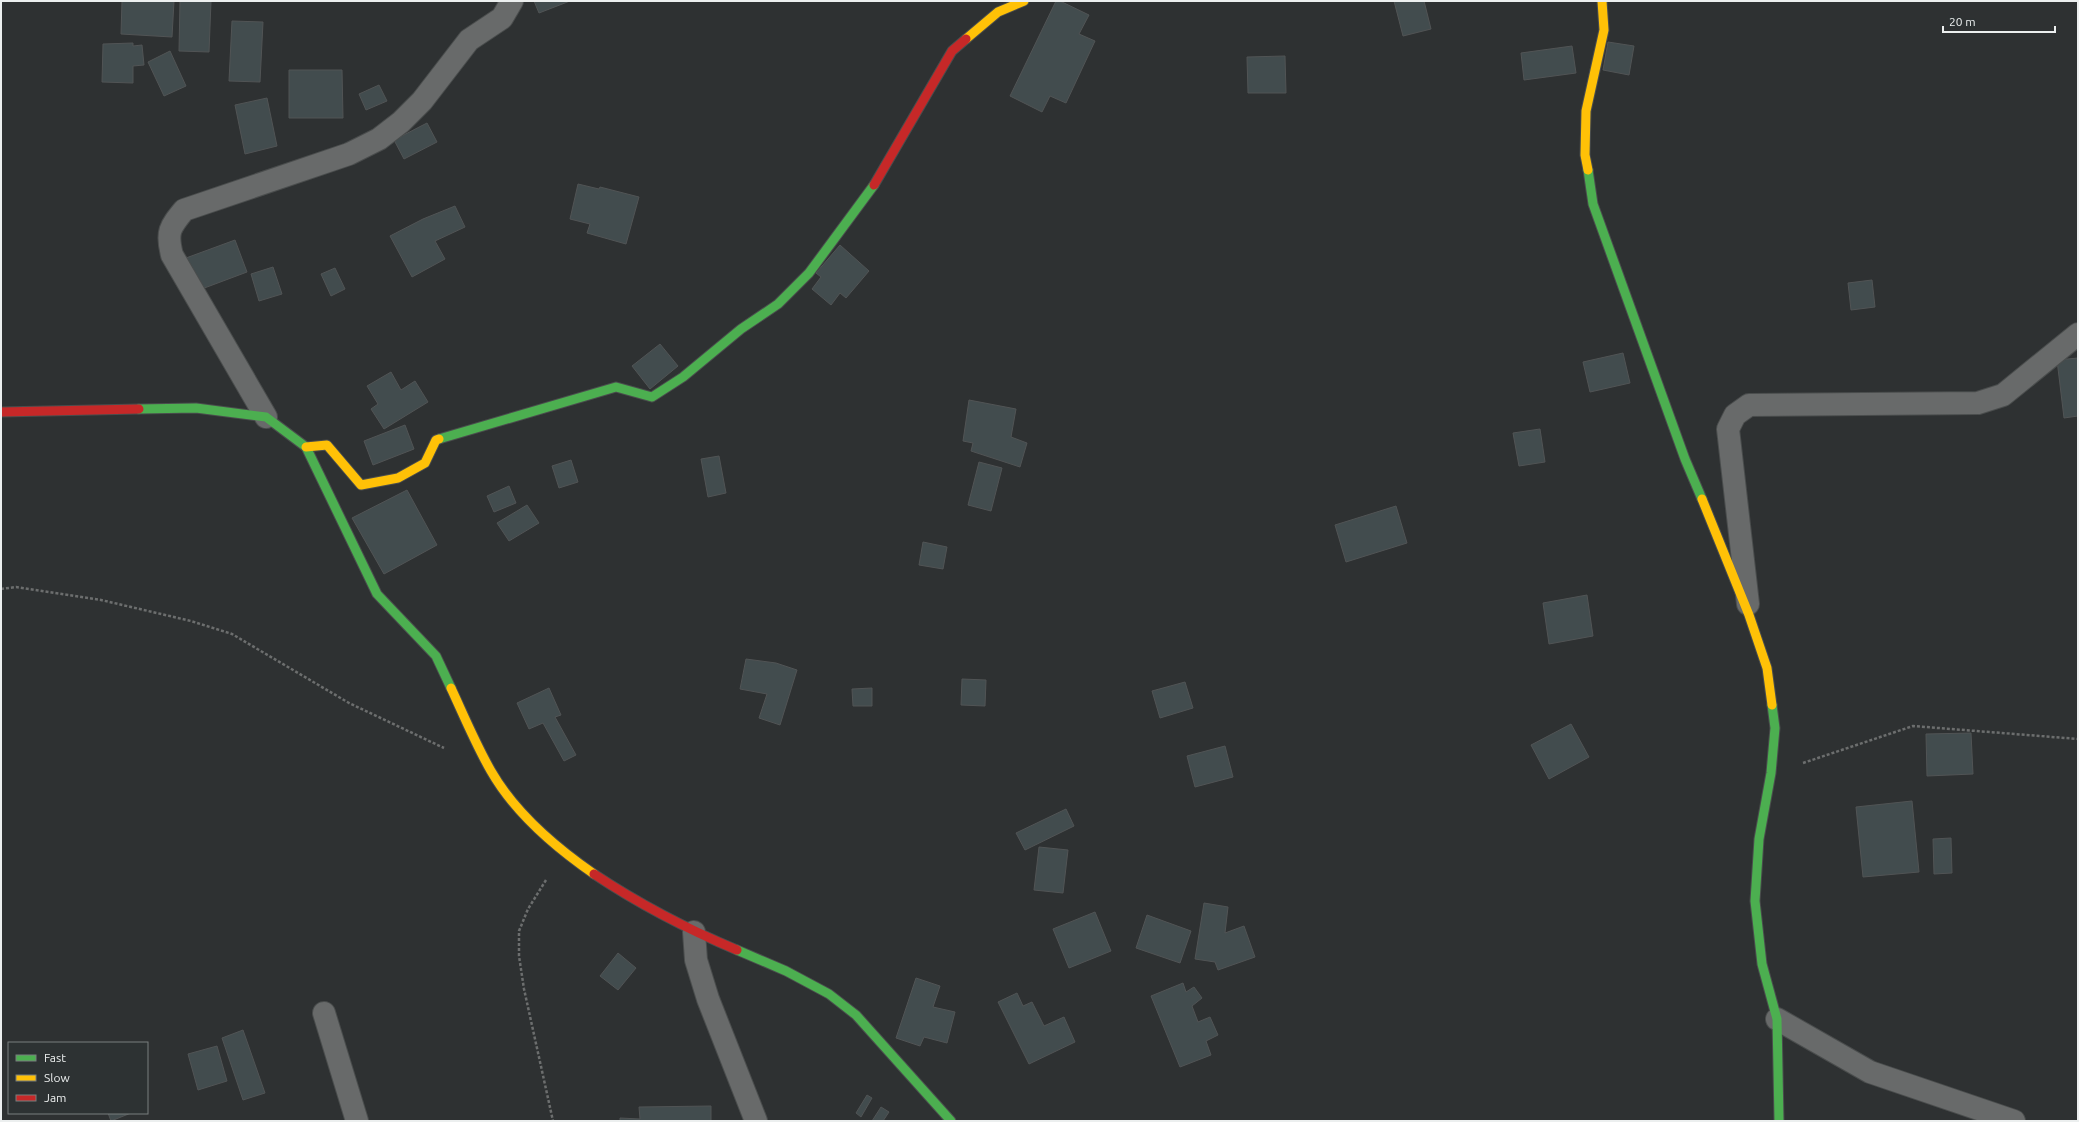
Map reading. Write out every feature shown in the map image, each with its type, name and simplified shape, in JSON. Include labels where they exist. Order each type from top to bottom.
[{"type":"street","points":[[512,1],[502,18],[469,40],[422,101],[401,122],[379,139],[349,154],[184,210],[173,223],[167,239],[172,254],[266,417],[306,447],[377,594],[436,656],[491,772],[524,816],[563,853],[620,891],[694,932],[786,971],[829,994],[856,1015],[951,1121]]},
{"type":"street","points":[[306,447],[327,445],[361,485],[398,478],[425,463],[436,440],[616,387],[652,397],[684,377],[741,329],[778,304],[809,273],[838,230],[873,186],[952,51],[998,12],[1024,1]]},
{"type":"street","points":[[1602,1],[1604,30],[1586,111],[1585,155],[1593,204],[1685,459],[1749,615],[1767,668],[1775,728],[1771,774],[1758,839],[1755,901],[1762,964],[1777,1019],[1779,1121]]},
{"type":"street","points":[[1749,615],[1728,429],[1735,415],[1749,405],[1978,403],[2003,395],[2078,334]]},
{"type":"street","points":[[1,412],[196,408],[266,417]]},
{"type":"street","points":[[694,932],[696,960],[708,999],[756,1121]]},
{"type":"street","points":[[324,1013],[357,1121]]},
{"type":"street","points":[[1777,1019],[1870,1072],[2014,1121]]},
{"type":"path","points":[[1,589],[16,587],[100,600],[191,621],[232,634],[350,703],[448,750]]},
{"type":"path","points":[[1771,774],[1913,726],[2078,739]]},
{"type":"path","points":[[553,1121],[524,989],[519,956],[519,931],[528,909],[563,853]]},
{"type":"building","points":[[122,1],[174,1],[172,37],[121,34]]},
{"type":"building","points":[[180,1],[211,1],[209,52],[179,51]]},
{"type":"building","points":[[534,1],[570,1],[539,13]]},
{"type":"building","points":[[1056,1],[1060,1],[1089,15],[1079,34],[1095,41],[1066,103],[1050,96],[1042,112],[1010,96]]},
{"type":"building","points":[[1394,1],[1424,1],[1431,29],[1403,36]]},
{"type":"building","points":[[232,21],[263,22],[260,82],[229,81]]},
{"type":"building","points":[[1608,42],[1634,46],[1629,75],[1603,70]]},
{"type":"building","points":[[133,43],[133,46],[142,45],[144,65],[133,66],[133,83],[102,82],[103,44]]},
{"type":"building","points":[[1572,46],[1576,73],[1524,80],[1521,53]]},
{"type":"building","points":[[170,51],[186,86],[164,96],[148,62]]},
{"type":"building","points":[[1285,56],[1286,93],[1248,93],[1247,57]]},
{"type":"building","points":[[289,70],[342,70],[343,118],[289,118]]},
{"type":"building","points":[[379,85],[387,101],[366,110],[359,94]]},
{"type":"building","points":[[267,98],[277,146],[245,154],[235,105]]},
{"type":"building","points":[[427,123],[437,142],[404,159],[394,140]]},
{"type":"building","points":[[578,184],[599,189],[600,187],[639,197],[626,244],[587,233],[590,224],[570,219]]},
{"type":"building","points":[[455,206],[465,227],[435,241],[445,259],[412,277],[390,236],[423,219]]},
{"type":"building","points":[[235,240],[247,272],[199,290],[186,258]]},
{"type":"building","points":[[840,245],[869,271],[846,298],[840,293],[831,305],[812,289],[821,277],[816,273]]},
{"type":"building","points":[[273,267],[282,294],[259,301],[251,274]]},
{"type":"building","points":[[335,268],[345,289],[331,296],[321,274]]},
{"type":"building","points":[[1872,280],[1875,307],[1851,310],[1848,283]]},
{"type":"building","points":[[660,344],[678,366],[650,389],[632,366]]},
{"type":"building","points":[[1623,353],[1630,383],[1590,392],[1583,362]]},
{"type":"building","points":[[2078,358],[2078,416],[2064,418],[2057,360]]},
{"type":"building","points":[[391,372],[401,390],[415,381],[428,402],[384,429],[371,409],[378,404],[367,386]]},
{"type":"building","points":[[969,400],[1016,409],[1011,437],[1027,443],[1020,467],[971,451],[973,443],[963,441]]},
{"type":"building","points":[[405,425],[414,449],[373,465],[364,441]]},
{"type":"building","points":[[1540,429],[1545,462],[1519,466],[1513,433]]},
{"type":"building","points":[[719,456],[726,493],[708,497],[701,459]]},
{"type":"building","points":[[571,460],[578,482],[559,488],[552,466]]},
{"type":"building","points":[[979,462],[1002,468],[991,511],[968,505]]},
{"type":"building","points":[[509,486],[516,503],[494,512],[487,496]]},
{"type":"building","points":[[407,490],[437,545],[384,574],[352,518]]},
{"type":"building","points":[[527,505],[539,523],[509,541],[497,523]]},
{"type":"building","points":[[1396,506],[1407,543],[1346,562],[1335,525]]},
{"type":"building","points":[[923,542],[947,547],[943,569],[919,565]]},
{"type":"building","points":[[1587,595],[1593,636],[1549,644],[1543,603]]},
{"type":"building","points":[[746,659],[776,663],[797,670],[780,725],[759,718],[767,694],[740,689]]},
{"type":"building","points":[[962,679],[986,680],[985,706],[961,705]]},
{"type":"building","points":[[1185,682],[1193,708],[1160,718],[1152,691]]},
{"type":"building","points":[[549,688],[561,715],[555,717],[576,755],[564,761],[543,723],[529,729],[517,703]]},
{"type":"building","points":[[872,688],[872,706],[853,706],[852,689]]},
{"type":"building","points":[[1571,724],[1589,757],[1549,779],[1531,745]]},
{"type":"building","points":[[1971,733],[1973,774],[1927,776],[1926,734]]},
{"type":"building","points":[[1225,746],[1233,777],[1195,787],[1187,756]]},
{"type":"building","points":[[1912,801],[1919,872],[1863,877],[1856,807]]},
{"type":"building","points":[[1066,809],[1074,826],[1025,850],[1016,833]]},
{"type":"building","points":[[1951,838],[1952,873],[1934,874],[1933,839]]},
{"type":"building","points":[[1039,847],[1068,850],[1063,893],[1034,890]]},
{"type":"building","points":[[1204,903],[1228,907],[1225,933],[1244,926],[1255,957],[1218,970],[1215,962],[1195,959]]},
{"type":"building","points":[[1095,912],[1111,951],[1069,968],[1053,929]]},
{"type":"building","points":[[1147,915],[1191,931],[1180,963],[1136,948]]},
{"type":"building","points":[[618,953],[636,968],[618,990],[600,976]]},
{"type":"building","points":[[916,978],[940,986],[933,1007],[955,1012],[947,1043],[924,1037],[920,1046],[896,1038]]},
{"type":"building","points":[[1183,983],[1186,992],[1194,987],[1202,998],[1192,1006],[1198,1022],[1210,1017],[1218,1035],[1206,1041],[1211,1055],[1180,1067],[1151,996]]},
{"type":"building","points":[[1017,993],[1023,1006],[1032,1002],[1044,1026],[1064,1017],[1075,1042],[1029,1064],[998,1002]]},
{"type":"building","points":[[243,1030],[265,1093],[243,1100],[222,1038]]},
{"type":"building","points":[[217,1046],[227,1081],[198,1090],[188,1054]]},
{"type":"building","points":[[867,1095],[872,1098],[861,1117],[856,1113]]},
{"type":"building","points":[[711,1106],[711,1121],[620,1121],[620,1118],[640,1119],[639,1107]]},
{"type":"building","points":[[881,1107],[889,1112],[883,1121],[872,1121]]},
{"type":"building","points":[[108,1114],[128,1114],[111,1121]]},
{"type":"traffic: fast","points":[[1588,170],[1593,204],[1685,459],[1702,499]]},
{"type":"traffic: fast","points":[[439,439],[616,387],[652,397],[683,377],[741,329],[778,304],[809,273],[874,185]]},
{"type":"traffic: fast","points":[[139,409],[196,408],[266,417],[306,447],[377,594],[436,656],[451,688]]},
{"type":"traffic: fast","points":[[1772,705],[1775,728],[1771,773],[1759,839],[1755,901],[1762,964],[1777,1019],[1779,1121]]},
{"type":"traffic: fast","points":[[737,950],[786,971],[829,994],[856,1015],[951,1121]]},
{"type":"traffic: slow","points":[[966,39],[998,12],[1024,1]]},
{"type":"traffic: slow","points":[[1588,170],[1585,155],[1586,111],[1604,30],[1602,1]]},
{"type":"traffic: slow","points":[[306,447],[327,445],[361,485],[398,478],[425,463],[436,440],[439,439]]},
{"type":"traffic: slow","points":[[1702,499],[1749,615],[1767,668],[1772,705]]},
{"type":"traffic: slow","points":[[451,688],[491,771],[512,801],[551,841],[594,874]]},
{"type":"traffic: jam","points":[[874,185],[952,51],[966,39]]},
{"type":"traffic: jam","points":[[1,412],[139,409]]},
{"type":"traffic: jam","points":[[594,874],[628,896],[737,950]]}]
